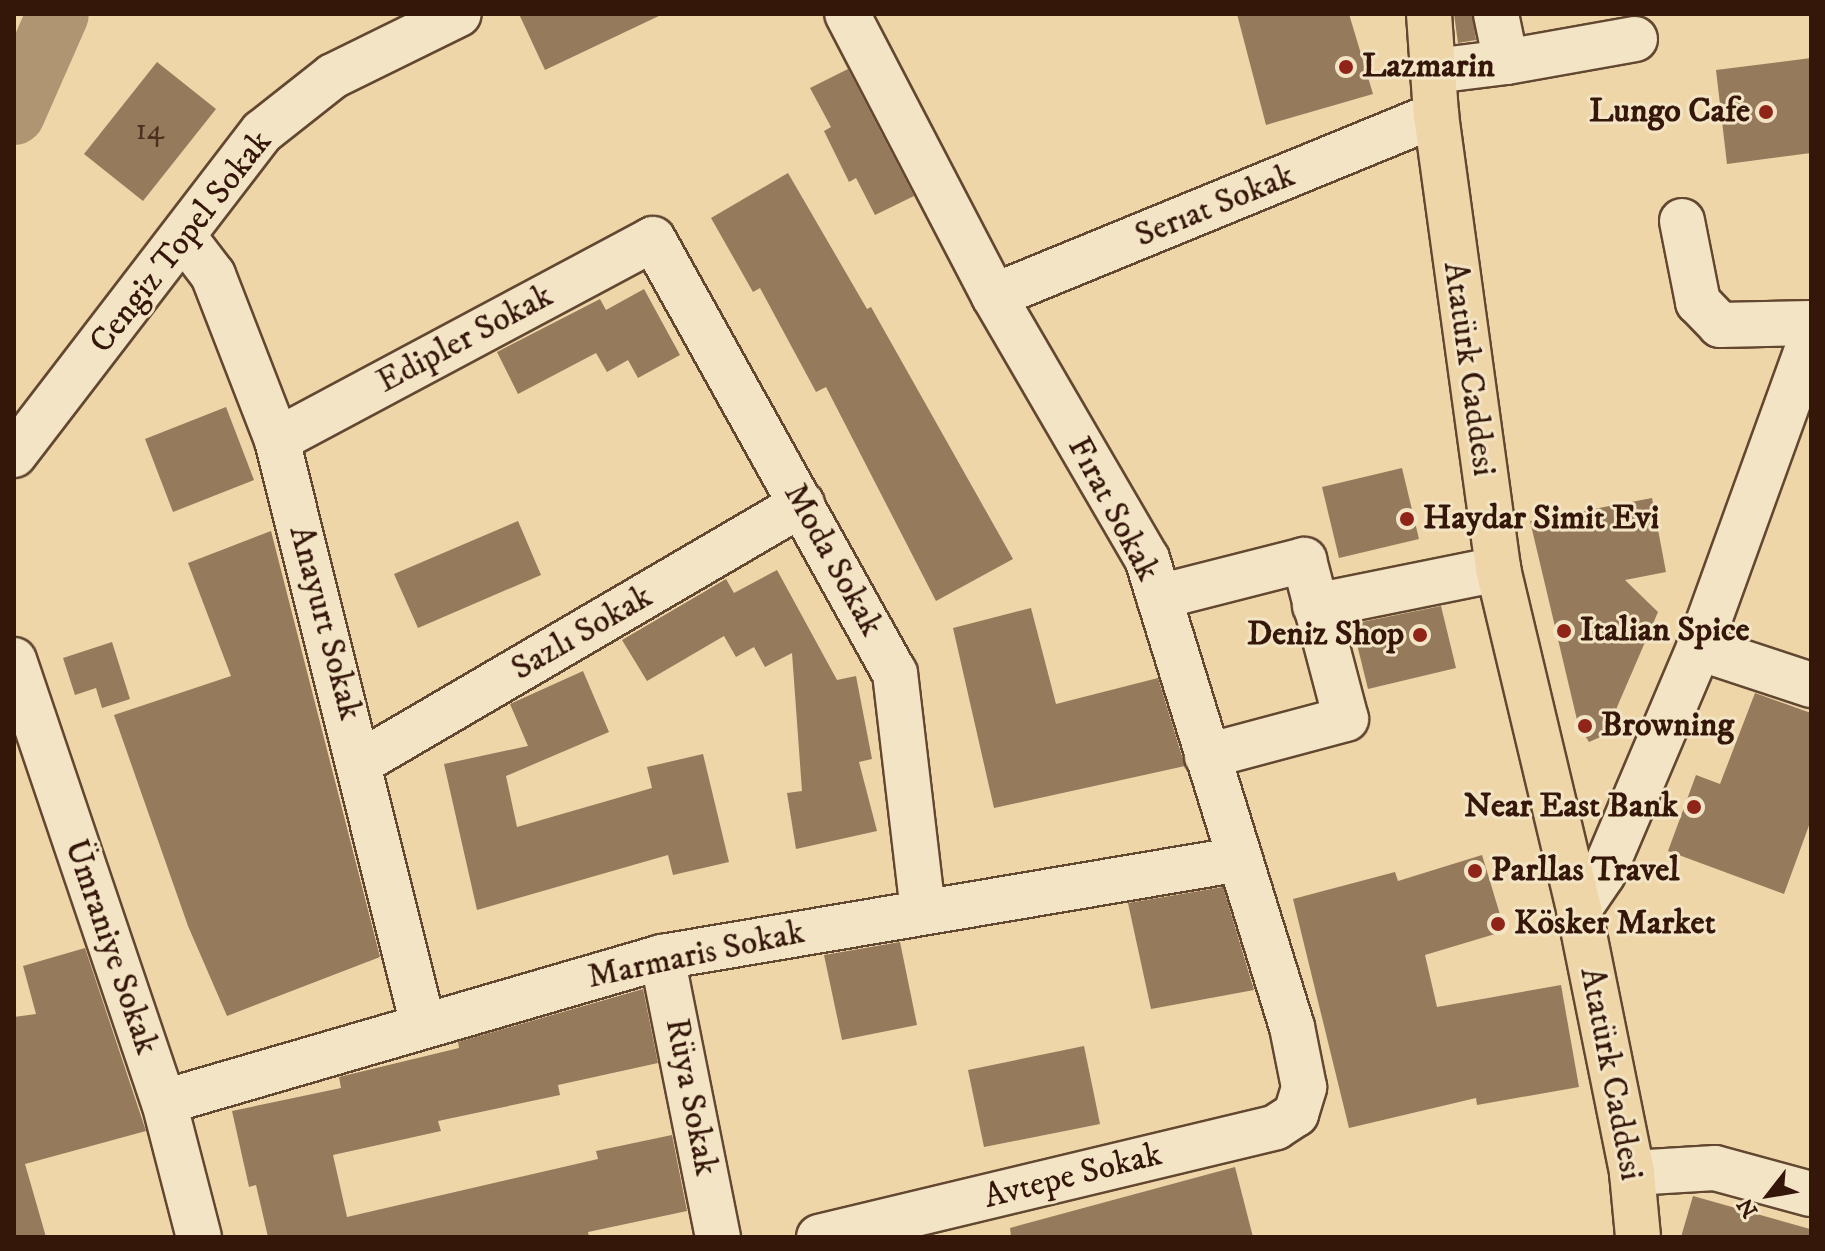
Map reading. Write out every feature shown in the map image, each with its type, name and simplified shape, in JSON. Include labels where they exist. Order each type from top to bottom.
[{"type":"main road","name":"Atatürk Caddesi","points":[[1429,14],[1436,115],[1498,569],[1579,909],[1632,1173],[1638,1237]]},
{"type":"street","name":"Cengiz Topel Sokak","points":[[14,455],[262,132],[333,76],[459,14]]},
{"type":"street","name":"Fırat Sokak","points":[[847,14],[994,296],[1147,559],[1292,1027],[1304,1087]]},
{"type":"street","points":[[1496,14],[1506,62]]},
{"type":"street","points":[[1434,71],[1506,62],[1635,39]]},
{"type":"street","name":"Serıat Sokak","points":[[994,296],[1436,115]]},
{"type":"street","points":[[1682,221],[1698,302],[1720,325],[1811,323]]},
{"type":"street","name":"Anayurt Sokak","points":[[184,237],[213,275],[277,440],[361,762],[423,1025]]},
{"type":"street","name":"Edipler Sokak","points":[[277,440],[653,239]]},
{"type":"street","name":"Moda Sokak","points":[[653,239],[895,673],[923,910]]},
{"type":"street","points":[[1579,909],[1603,874],[1699,648],[1811,338]]},
{"type":"street","name":"Sazlı Sokak","points":[[361,762],[802,504]]},
{"type":"street","points":[[1159,597],[1304,560],[1346,719],[1207,756]]},
{"type":"street","points":[[1315,606],[1498,569]]},
{"type":"street","points":[[1699,648],[1811,685]]},
{"type":"street","name":"Ümraniye Sokak","points":[[14,660],[164,1102],[199,1237]]},
{"type":"street","name":"Marmaris Sokak","points":[[164,1102],[662,957],[923,910],[1240,859]]},
{"type":"street","name":"Rüya Sokak","points":[[662,957],[718,1237]]},
{"type":"street","name":"Avtepe Sokak","points":[[819,1237],[1276,1127],[1296,1114],[1304,1087]]},
{"type":"street","points":[[1632,1173],[1715,1168],[1811,1194]]},
{"type":"building","points":[[519,14],[663,14],[545,70]]},
{"type":"building","points":[[1237,14],[1349,14],[1373,94],[1266,125]]},
{"type":"building","points":[[1454,14],[1472,14],[1476,40],[1458,43]]},
{"type":"building","name":"Lungo Cafe","points":[[1811,58],[1811,153],[1727,164],[1716,70]]},
{"type":"building","points":[[157,62],[216,109],[143,201],[84,154]]},
{"type":"building","points":[[848,69],[914,196],[875,215],[856,178],[849,182],[824,131],[831,127],[810,88]]},
{"type":"building","points":[[788,173],[867,309],[871,307],[1013,559],[936,601],[826,387],[816,392],[760,288],[753,292],[711,218]]},
{"type":"building","points":[[644,289],[680,355],[638,378],[628,360],[607,372],[596,353],[518,394],[497,352],[600,299],[606,310]]},
{"type":"building","points":[[226,407],[254,480],[173,512],[145,439]]},
{"type":"building","points":[[1402,468],[1419,539],[1339,558],[1322,487]]},
{"type":"building","points":[[1652,498],[1666,572],[1625,580],[1658,612],[1605,735],[1589,742],[1578,724],[1530,521]]},
{"type":"building","points":[[518,521],[541,575],[418,628],[394,574]]},
{"type":"building","points":[[271,531],[380,957],[227,1016],[188,926],[114,715],[231,676],[188,563]]},
{"type":"building","points":[[777,570],[837,680],[856,676],[872,759],[859,762],[877,831],[796,849],[787,793],[802,791],[792,653],[765,667],[754,647],[736,657],[724,636],[647,681],[622,640],[726,579],[734,593]]},
{"type":"building","points":[[1441,606],[1456,668],[1368,689],[1352,624]]},
{"type":"building","points":[[1031,608],[1056,704],[1158,678],[1185,766],[994,808],[953,628]]},
{"type":"building","points":[[112,642],[130,699],[102,708],[96,688],[75,695],[63,658]]},
{"type":"building","points":[[583,671],[609,732],[506,776],[517,827],[652,788],[647,767],[703,754],[729,862],[673,875],[668,855],[477,910],[444,764],[528,746],[510,704]]},
{"type":"building","points":[[1755,693],[1811,713],[1811,820],[1784,894],[1668,851],[1696,775],[1720,784]]},
{"type":"building","points":[[1482,855],[1505,931],[1425,955],[1437,1007],[1561,985],[1579,1087],[1477,1105],[1476,1098],[1349,1128],[1293,899],[1395,872],[1398,881]]},
{"type":"building","points":[[1223,887],[1254,990],[1151,1009],[1128,903]]},
{"type":"building","points":[[900,942],[917,1025],[842,1040],[824,955]]},
{"type":"building","points":[[85,948],[146,1131],[25,1164],[46,1237],[14,1237],[14,1017],[36,1014],[23,966]]},
{"type":"building","points":[[643,989],[658,1063],[558,1085],[560,1095],[438,1121],[441,1131],[333,1155],[347,1217],[598,1159],[596,1151],[672,1135],[687,1211],[588,1232],[589,1237],[268,1237],[256,1185],[249,1187],[232,1111],[341,1088],[339,1077],[459,1048],[458,1042]]},
{"type":"building","points":[[1084,1046],[1100,1124],[984,1147],[968,1070]]},
{"type":"building","points":[[1235,1167],[1253,1237],[1011,1237],[1010,1228]]},
{"type":"building","points":[[1693,1196],[1810,1229],[1809,1237],[1681,1237]]},
{"type":"waterway","points":[[14,114],[58,14]]},
{"type":"place","name":"Lazmarin","points":[[1346,67]]},
{"type":"place","name":"Lungo Cafe","points":[[1766,112]]},
{"type":"place","name":"Haydar Simit Evi","points":[[1407,519]]},
{"type":"place","name":"Italian Spice","points":[[1564,631]]},
{"type":"place","name":"Deniz Shop","points":[[1420,635]]},
{"type":"place","name":"Browning","points":[[1585,726]]},
{"type":"place","name":"Near East Bank","points":[[1694,807]]},
{"type":"place","name":"Parllas Travel","points":[[1475,871]]},
{"type":"place","name":"Kösker Market","points":[[1498,924]]}]
